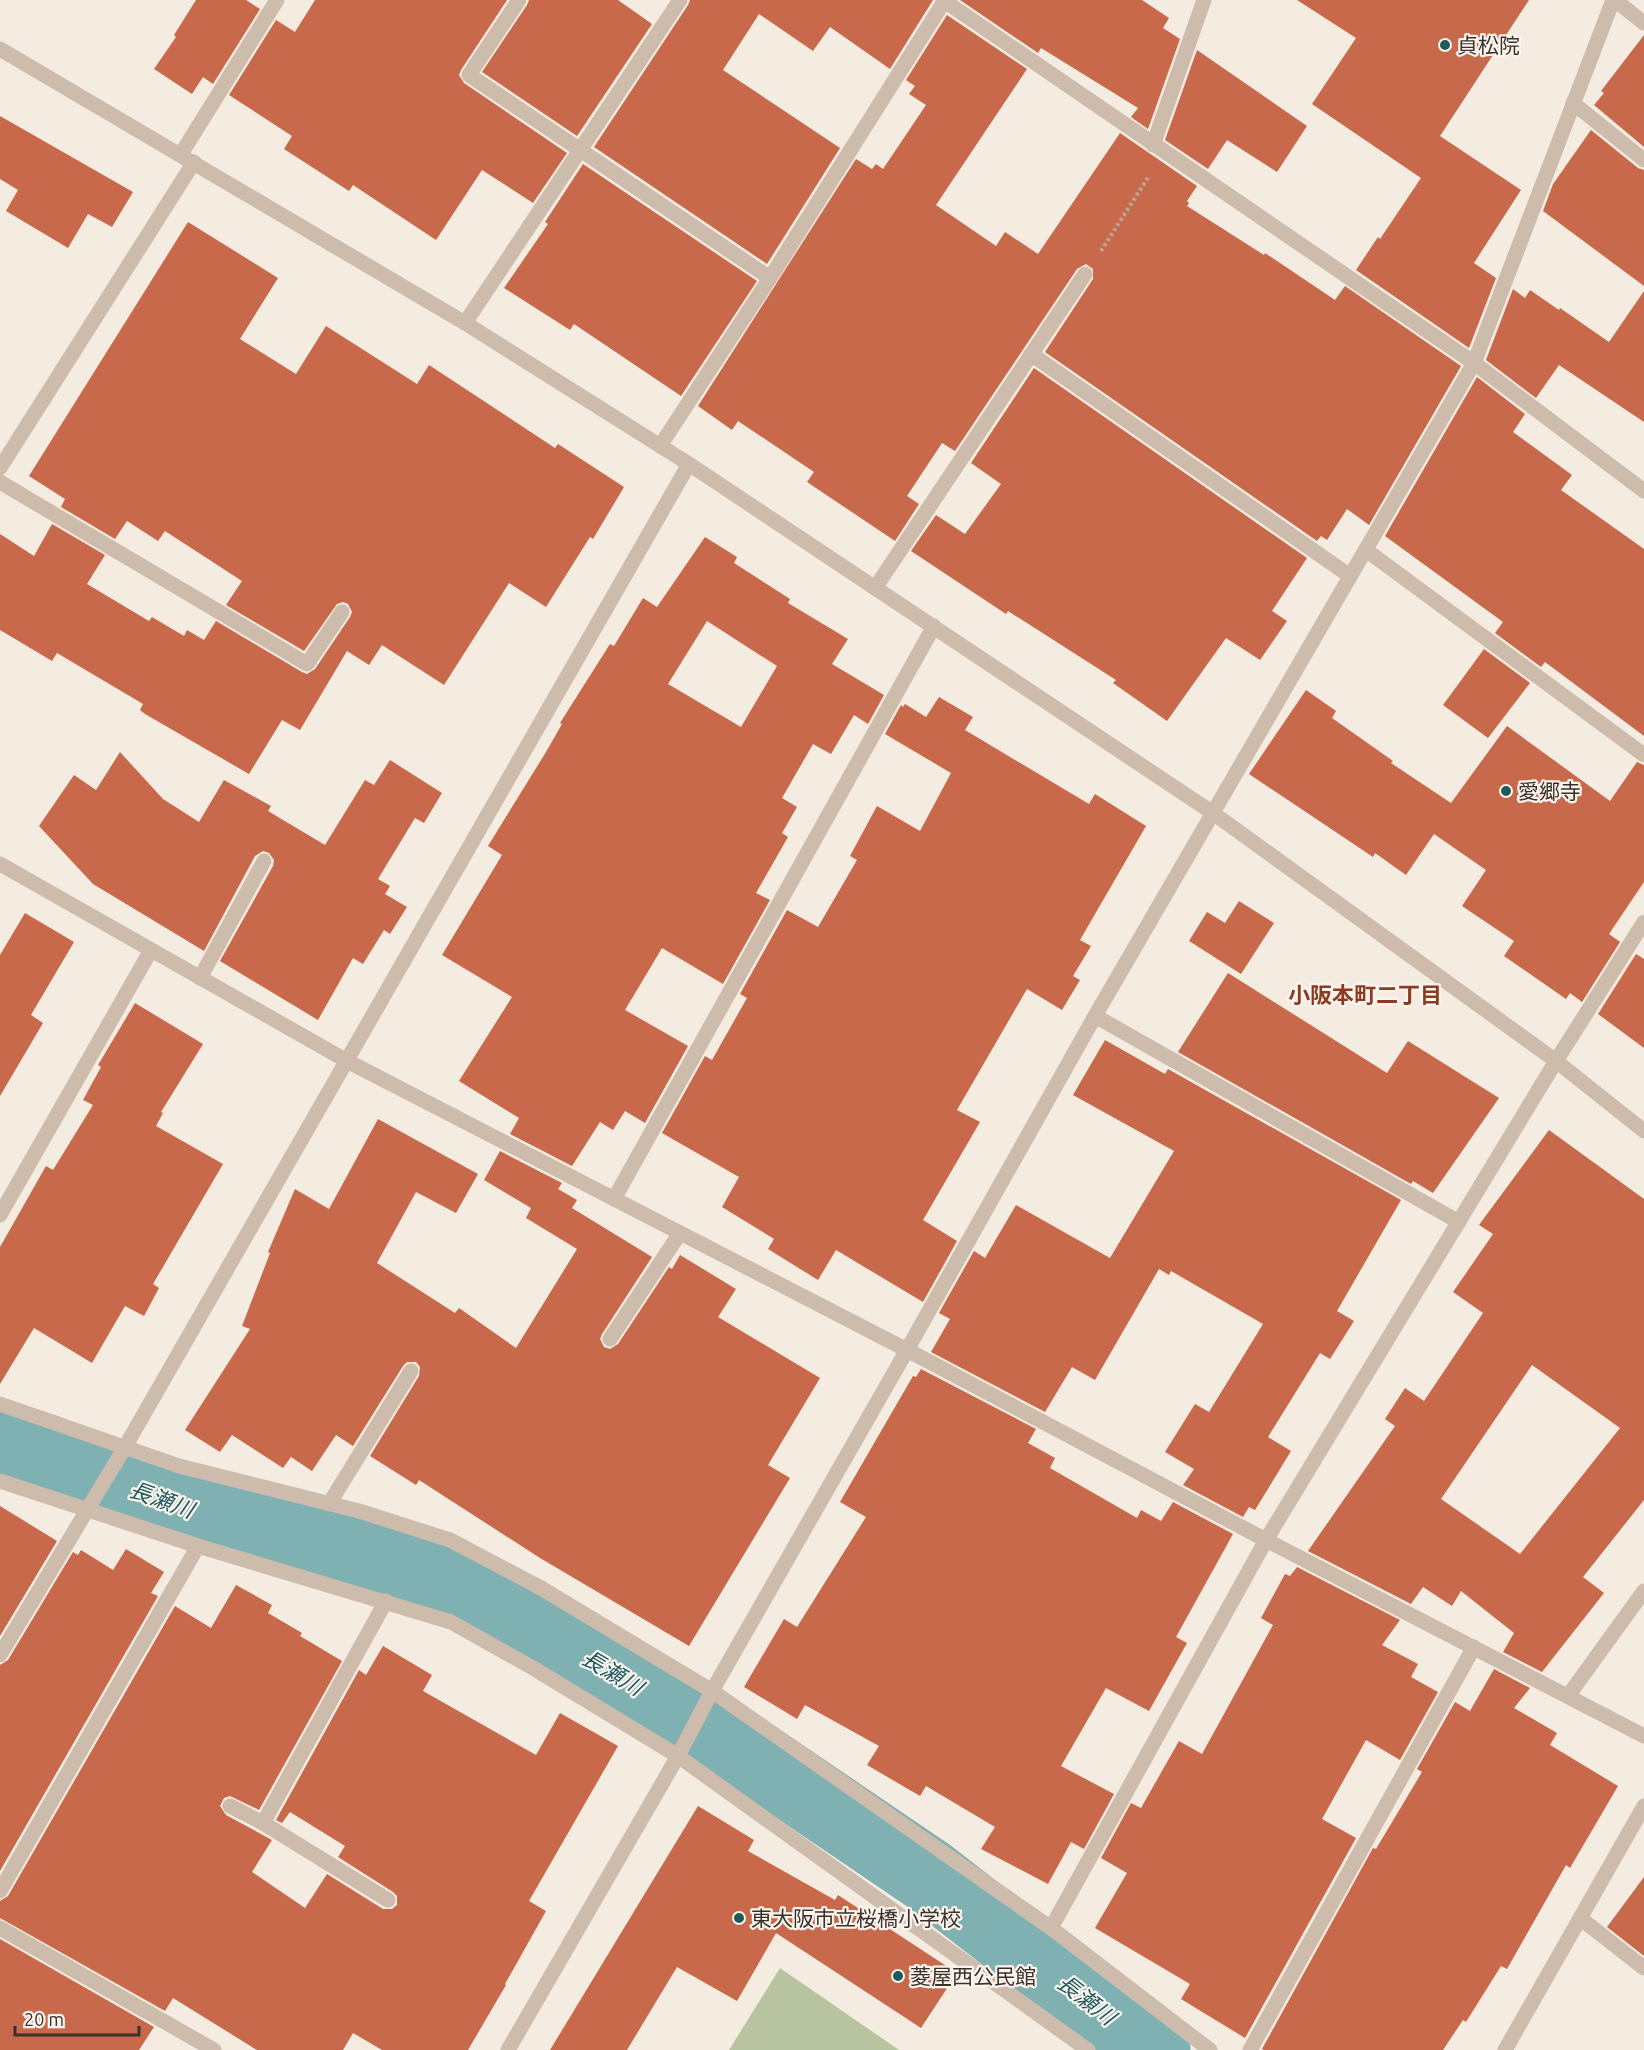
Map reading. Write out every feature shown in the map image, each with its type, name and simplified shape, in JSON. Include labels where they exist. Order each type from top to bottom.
[{"type":"street","points":[[0,468],[187,158],[277,0]]},
{"type":"street","points":[[519,0],[469,75],[770,278]]},
{"type":"street","points":[[465,323],[680,0]]},
{"type":"street","points":[[660,446],[770,278],[945,0],[1474,363],[1644,491]]},
{"type":"street","points":[[1159,149],[1204,0]]},
{"type":"street","points":[[508,2050],[678,1756],[712,1691],[1095,1016],[1474,363],[1614,0],[1644,23]]},
{"type":"street","points":[[0,49],[465,323],[689,464],[1213,813],[1556,1061],[1644,1131]]},
{"type":"street","points":[[1573,103],[1644,160]]},
{"type":"street","points":[[875,588],[1085,274]]},
{"type":"street","points":[[1031,354],[1350,576]]},
{"type":"street","points":[[0,1655],[125,1447],[689,464]]},
{"type":"street","points":[[0,482],[307,664],[342,612]]},
{"type":"street","points":[[1366,550],[1644,755]]},
{"type":"street","points":[[614,1198],[934,626]]},
{"type":"street","points":[[200,978],[264,861]]},
{"type":"street","points":[[0,864],[347,1061],[907,1350],[1644,1736]]},
{"type":"street","points":[[1051,1928],[1266,1540],[1556,1061],[1644,922]]},
{"type":"street","points":[[0,1215],[151,950]]},
{"type":"street","points":[[1095,1016],[1458,1222]]},
{"type":"street","points":[[610,1339],[680,1233]]},
{"type":"street","points":[[329,1504],[411,1371]]},
{"type":"street","points":[[0,1404],[179,1466],[359,1511],[450,1540],[541,1588],[712,1691],[1051,1928],[1210,2050]]},
{"type":"street","points":[[0,1481],[198,1546],[451,1622],[533,1668],[678,1756],[1088,2050]]},
{"type":"street","points":[[0,1891],[198,1546]]},
{"type":"street","points":[[1569,1696],[1644,1591]]},
{"type":"street","points":[[263,1823],[386,1601]]},
{"type":"street","points":[[1250,2050],[1474,1647]]},
{"type":"street","points":[[231,1806],[263,1823],[388,1900]]},
{"type":"street","points":[[1505,2050],[1644,1806]]},
{"type":"street","points":[[1580,1918],[1644,1968]]},
{"type":"street","points":[[0,1928],[214,2050]]},
{"type":"path","points":[[1085,274],[1159,149]]},
{"type":"green space","points":[[780,1968],[899,2050],[729,2050]]},
{"type":"building","points":[[196,0],[246,0],[260,9],[213,84],[203,77],[192,94],[154,69],[176,37],[174,35]]},
{"type":"building","points":[[315,0],[507,0],[459,75],[464,83],[567,153],[533,203],[482,170],[436,240],[353,185],[349,191],[284,149],[292,136],[229,95],[276,20],[295,32]]},
{"type":"building","points":[[529,0],[618,0],[652,24],[577,136],[482,72]]},
{"type":"building","points":[[690,0],[933,0],[890,69],[830,27],[813,51],[759,14],[723,70],[840,148],[767,264],[594,147]]},
{"type":"building","points":[[960,0],[1142,0],[1169,18],[1163,28],[1180,39],[1148,129],[1131,117],[1138,108],[1041,48],[1038,53]]},
{"type":"building","points":[[1297,0],[1529,0],[1440,136],[1521,190],[1474,263],[1496,278],[1469,348],[1356,270],[1421,178],[1312,104],[1356,38]]},
{"type":"building","points":[[947,15],[1027,69],[936,205],[996,246],[1005,232],[1038,254],[1120,133],[1197,186],[1187,201],[1189,203],[1187,206],[1264,255],[1265,253],[1335,300],[1345,286],[1461,366],[1369,525],[1347,509],[1327,540],[1321,536],[1317,541],[1045,352],[1093,279],[1093,269],[1086,264],[1077,269],[955,451],[942,443],[907,496],[919,504],[895,541],[807,482],[814,472],[738,421],[732,430],[698,406],[856,159],[872,169],[876,164],[883,169],[926,105],[909,94],[915,86],[906,80]]},
{"type":"building","points":[[1644,35],[1644,147],[1594,105],[1604,93],[1601,91]]},
{"type":"building","points":[[1197,50],[1307,126],[1277,172],[1227,140],[1208,169],[1165,140]]},
{"type":"building","points":[[0,116],[133,192],[112,227],[88,214],[68,248],[6,211],[18,190],[0,179]]},
{"type":"building","points":[[1591,130],[1638,168],[1644,170],[1644,286],[1543,211],[1553,184]]},
{"type":"building","points":[[583,164],[757,281],[681,396],[574,324],[570,330],[504,288],[548,224],[545,222]]},
{"type":"building","points":[[188,222],[278,278],[240,339],[296,374],[326,326],[417,384],[429,365],[555,448],[558,444],[624,487],[593,539],[590,537],[546,607],[509,583],[444,685],[382,645],[369,665],[347,651],[300,730],[282,720],[249,774],[145,714],[140,710],[143,704],[57,653],[52,661],[0,630],[0,534],[34,556],[52,524],[105,555],[87,584],[149,621],[152,617],[184,636],[187,630],[204,640],[216,621],[307,674],[315,669],[350,617],[352,612],[348,604],[343,602],[337,604],[304,651],[226,605],[242,581],[165,531],[158,541],[127,521],[115,539],[61,507],[65,499],[29,476]]},
{"type":"building","points":[[1513,289],[1525,298],[1530,290],[1609,342],[1644,291],[1644,422],[1559,365],[1536,398],[1486,360]]},
{"type":"building","points":[[1034,368],[1307,558],[1272,611],[1287,621],[1260,660],[1226,638],[1167,721],[1113,683],[1116,680],[1008,611],[1006,614],[911,551],[936,515],[965,534],[1001,484],[971,463]]},
{"type":"building","points":[[1477,377],[1525,414],[1513,432],[1572,475],[1561,490],[1644,549],[1644,736],[1545,662],[1541,667],[1495,633],[1503,622],[1385,536]]},
{"type":"building","points":[[705,537],[737,557],[734,563],[790,599],[788,603],[848,639],[832,664],[884,695],[868,724],[854,715],[831,754],[813,744],[782,798],[797,807],[782,833],[788,837],[756,893],[770,900],[723,984],[662,948],[625,1010],[688,1046],[645,1123],[625,1111],[613,1130],[600,1122],[572,1166],[510,1134],[519,1118],[459,1081],[512,997],[442,955],[502,855],[488,846],[546,752],[562,724],[560,723],[610,644],[614,646],[643,598],[657,607]],"holes":[[[707,621],[777,666],[741,727],[668,684]]]},
{"type":"building","points":[[1484,649],[1530,683],[1488,738],[1443,705]]},
{"type":"building","points":[[1306,690],[1336,711],[1332,718],[1393,761],[1391,763],[1451,803],[1507,726],[1610,801],[1637,762],[1644,765],[1644,882],[1609,934],[1620,942],[1582,1002],[1570,993],[1566,999],[1504,956],[1514,941],[1462,906],[1486,870],[1434,834],[1406,875],[1375,853],[1373,857],[1249,774]]},
{"type":"building","points":[[939,697],[973,717],[965,730],[1089,804],[1095,794],[1146,826],[1080,940],[1091,946],[1073,976],[1080,980],[1062,1010],[1027,989],[957,1110],[980,1122],[923,1220],[957,1241],[923,1302],[836,1250],[818,1280],[768,1249],[774,1239],[722,1207],[739,1177],[662,1133],[705,1056],[712,1060],[747,998],[740,994],[787,910],[818,927],[857,860],[850,856],[877,806],[920,831],[951,773],[885,734],[901,705],[903,707],[905,704],[926,717]]},
{"type":"building","points":[[120,752],[163,799],[199,822],[224,780],[271,806],[268,811],[325,845],[365,780],[374,785],[390,760],[442,793],[424,823],[415,818],[378,879],[390,886],[385,894],[407,907],[390,934],[384,930],[363,964],[353,958],[318,1020],[220,961],[273,866],[274,860],[269,853],[263,851],[255,856],[204,951],[93,884],[39,826],[74,775],[96,790]]},
{"type":"building","points":[[1239,901],[1274,923],[1241,974],[1189,941],[1207,912],[1225,923]]},
{"type":"building","points":[[25,913],[74,942],[31,1015],[43,1023],[0,1096],[0,955]]},
{"type":"building","points":[[1636,954],[1644,959],[1644,1048],[1598,1014]]},
{"type":"building","points":[[1228,973],[1387,1073],[1408,1041],[1499,1098],[1433,1193],[1413,1181],[1411,1184],[1178,1052]]},
{"type":"building","points":[[135,1003],[203,1044],[161,1112],[163,1113],[156,1126],[223,1164],[153,1284],[159,1288],[144,1316],[125,1306],[92,1363],[34,1328],[0,1384],[0,1247],[46,1166],[53,1170],[93,1105],[83,1100],[101,1067],[98,1065]]},
{"type":"building","points":[[1105,1040],[1165,1074],[1168,1069],[1401,1200],[1337,1311],[1354,1321],[1330,1359],[1320,1353],[1268,1437],[1291,1451],[1255,1510],[1249,1507],[1243,1517],[1183,1485],[1194,1469],[1165,1452],[1195,1404],[1209,1412],[1263,1324],[1171,1271],[1169,1275],[1159,1269],[1095,1380],[1072,1367],[1045,1412],[931,1352],[950,1319],[939,1313],[974,1251],[985,1258],[1016,1205],[1110,1258],[1174,1151],[1073,1095]]},
{"type":"building","points":[[378,1119],[478,1174],[456,1213],[416,1192],[377,1263],[455,1313],[459,1308],[516,1348],[577,1249],[526,1218],[531,1208],[484,1180],[500,1151],[562,1183],[558,1189],[577,1200],[572,1208],[652,1257],[602,1334],[600,1339],[604,1347],[610,1349],[618,1344],[669,1267],[672,1269],[680,1255],[736,1289],[718,1317],[820,1378],[768,1465],[790,1478],[689,1646],[540,1558],[419,1480],[416,1485],[370,1456],[419,1376],[420,1367],[416,1362],[407,1362],[403,1366],[353,1446],[336,1435],[312,1471],[291,1457],[283,1468],[232,1435],[220,1452],[185,1430],[250,1329],[242,1326],[270,1253],[268,1252],[295,1189],[329,1209]]},
{"type":"building","points":[[1549,1130],[1644,1199],[1644,1500],[1583,1577],[1604,1593],[1542,1672],[1503,1652],[1514,1633],[1461,1591],[1452,1606],[1423,1587],[1411,1604],[1308,1551],[1395,1426],[1385,1419],[1405,1388],[1424,1401],[1483,1313],[1453,1292],[1493,1234],[1479,1225]],"holes":[[[1532,1365],[1620,1428],[1520,1554],[1441,1499]]]},
{"type":"building","points":[[921,1369],[1036,1429],[1028,1443],[1055,1458],[1050,1468],[1137,1518],[1141,1510],[1161,1521],[1173,1502],[1233,1534],[1176,1637],[1187,1643],[1149,1711],[1106,1688],[1061,1766],[1114,1794],[1084,1849],[1071,1842],[1048,1884],[981,1849],[995,1827],[926,1786],[920,1796],[867,1765],[879,1746],[805,1705],[797,1719],[744,1687],[784,1619],[797,1627],[866,1517],[840,1502],[913,1376],[916,1377]]},
{"type":"building","points":[[0,1506],[57,1541],[0,1636]]},
{"type":"building","points":[[126,1549],[164,1572],[151,1593],[158,1596],[0,1871],[0,1665],[8,1660],[73,1552],[78,1555],[81,1550],[113,1570]]},
{"type":"building","points":[[1297,1567],[1400,1620],[1382,1645],[1418,1664],[1411,1677],[1438,1692],[1400,1760],[1366,1740],[1322,1819],[1356,1838],[1245,2038],[1181,1999],[1190,1984],[1095,1928],[1127,1873],[1101,1858],[1131,1803],[1141,1808],[1179,1741],[1202,1754],[1273,1625],[1261,1618],[1285,1574],[1290,1576]]},
{"type":"building","points":[[236,1585],[272,1605],[268,1613],[302,1633],[300,1636],[342,1661],[259,1810],[230,1796],[224,1798],[220,1806],[226,1815],[272,1840],[252,1872],[305,1908],[327,1874],[383,1909],[392,1909],[397,1905],[397,1896],[393,1892],[338,1857],[345,1846],[290,1812],[282,1823],[276,1820],[359,1670],[366,1675],[383,1646],[432,1675],[423,1691],[536,1755],[560,1713],[618,1746],[529,1901],[546,1911],[468,2050],[382,2050],[353,2033],[343,2050],[257,2050],[173,1998],[165,2011],[0,1918],[0,1901],[8,1896],[175,1606],[211,1628]]},
{"type":"building","points":[[1494,1669],[1530,1688],[1514,1708],[1557,1733],[1550,1745],[1618,1786],[1570,1868],[1566,1865],[1507,1969],[1501,1966],[1466,2022],[1463,2020],[1443,2050],[1262,2049],[1373,1848],[1376,1849],[1422,1772],[1417,1769],[1455,1702],[1470,1711]]},
{"type":"building","points":[[698,1806],[754,1840],[748,1851],[835,1900],[838,1895],[957,1973],[921,2028],[776,1933],[737,2001],[677,1967],[627,2050],[550,2050]]},
{"type":"building","points":[[1644,1877],[1644,1956],[1607,1927]]},
{"type":"building","points":[[0,1939],[154,2027],[139,2050],[0,2050]]},
{"type":"waterway","name":"長瀬川","points":[[0,1437],[47,1452],[161,1502],[424,1574],[534,1624],[761,1762],[929,1876],[1153,2050]]},
{"type":"place","name":"貞松院","points":[[1445,45]]},
{"type":"place","name":"愛郷寺","points":[[1506,791]]},
{"type":"place","name":"東大阪市立桜橋小学校","points":[[739,1918]]},
{"type":"place","name":"菱屋西公民館","points":[[898,1976]]},
{"type":"district","name":"小阪本町二丁目","points":[[1365,994]]}]
